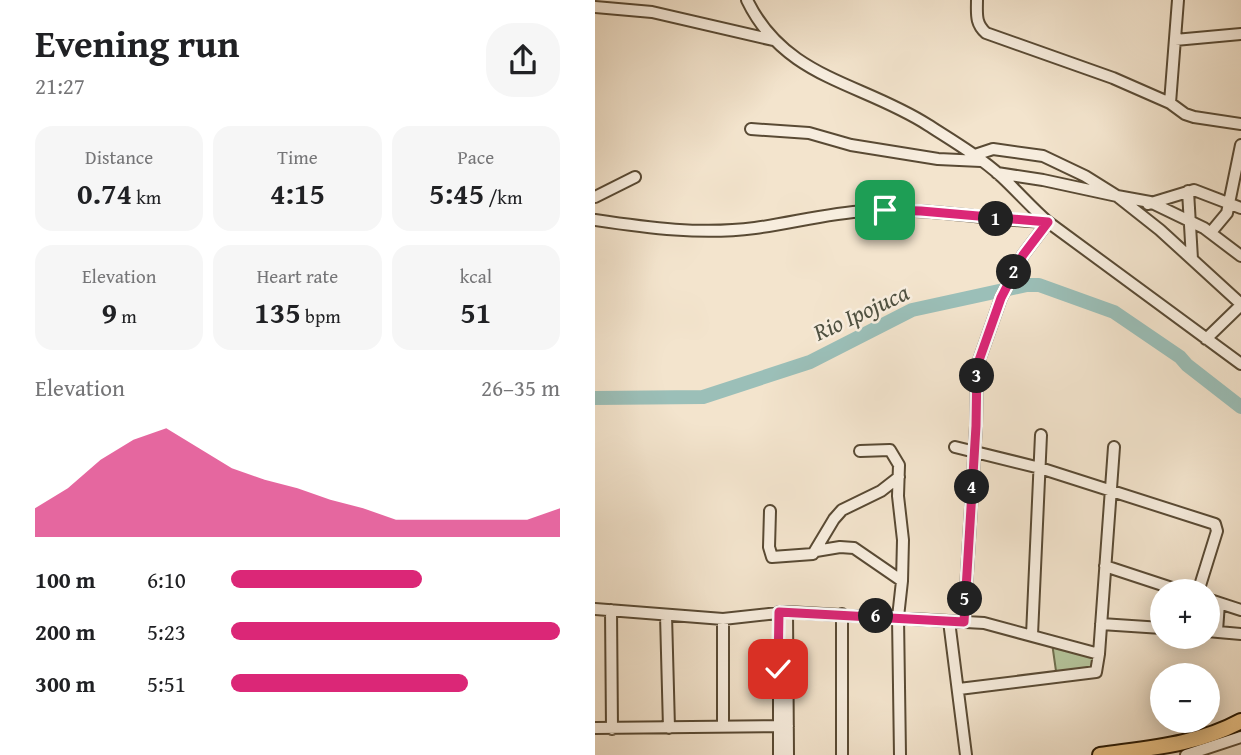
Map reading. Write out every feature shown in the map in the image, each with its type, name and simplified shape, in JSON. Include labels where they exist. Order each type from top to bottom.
[{"type":"main road","points":[[1100,755],[1199,749],[1220,733],[1241,722]]},
{"type":"street","points":[[747,0],[773,40],[805,65],[900,108],[978,158],[1048,222],[1241,365]]},
{"type":"street","points":[[977,0],[977,19],[986,33],[1113,78],[1170,103],[1185,114],[1241,124]]},
{"type":"street","points":[[1170,103],[1178,0]]},
{"type":"street","points":[[598,7],[669,15],[773,40]]},
{"type":"street","points":[[748,36],[757,19]]},
{"type":"street","points":[[1175,40],[1241,34]]},
{"type":"street","points":[[751,129],[809,132],[837,142],[937,159],[978,158],[993,149],[1043,156],[1085,176],[1117,196],[1241,304],[1206,338]]},
{"type":"street","points":[[1212,231],[1225,217],[1241,145]]},
{"type":"street","points":[[997,173],[1150,202],[1212,231],[1241,256]]},
{"type":"street","points":[[595,197],[635,177]]},
{"type":"street","points":[[1188,191],[1192,259]]},
{"type":"street","points":[[1137,212],[1150,202],[1188,191],[1199,191],[1241,208]]},
{"type":"street","points":[[1019,221],[1026,203]]},
{"type":"street","points":[[595,220],[638,226],[717,231],[875,211],[921,211],[1048,222]]},
{"type":"street","points":[[964,622],[977,366],[1001,298],[1023,255],[1048,222]]},
{"type":"street","points":[[1032,635],[1041,435]]},
{"type":"street","points":[[955,447],[1040,468],[1215,524],[1217,531],[1202,579]]},
{"type":"street","points":[[958,689],[1092,674],[1096,671],[1114,447]]},
{"type":"street","points":[[860,452],[890,450],[899,465],[898,496],[902,525],[902,581],[898,617],[900,755]]},
{"type":"street","points":[[816,551],[826,531],[842,510],[881,491],[899,477]]},
{"type":"street","points":[[770,511],[769,547],[772,557],[809,556],[816,551],[854,548],[902,581]]},
{"type":"street","points":[[1105,565],[1150,580]]},
{"type":"street","points":[[1220,603],[1241,610]]},
{"type":"street","points":[[595,609],[723,619],[783,612],[984,623],[1099,654]]},
{"type":"street","points":[[611,610],[612,729]]},
{"type":"street","points":[[779,755],[783,726],[783,612]]},
{"type":"street","points":[[842,614],[842,755]]},
{"type":"street","points":[[666,615],[669,728]]},
{"type":"street","points":[[723,619],[723,726]]},
{"type":"street","points":[[949,621],[966,755]]},
{"type":"street","points":[[1101,624],[1150,627]]},
{"type":"street","points":[[1220,632],[1241,634]]},
{"type":"street","points":[[595,728],[783,726]]},
{"type":"street","points":[[783,726],[788,755]]},
{"type":"street","points":[[1186,755],[1241,737]]},
{"type":"green space","points":[[1052,643],[1100,658],[1100,671],[1057,678]]},
{"type":"waterway","name":"Rio Ipojuca","points":[[595,398],[703,397],[810,362],[912,310],[1027,285],[1039,285],[1114,312],[1180,357],[1241,407]]},
{"type":"route","points":[[778,669],[779,612],[964,622],[977,366],[1001,298],[1023,255],[1048,222],[885,210]]}]
